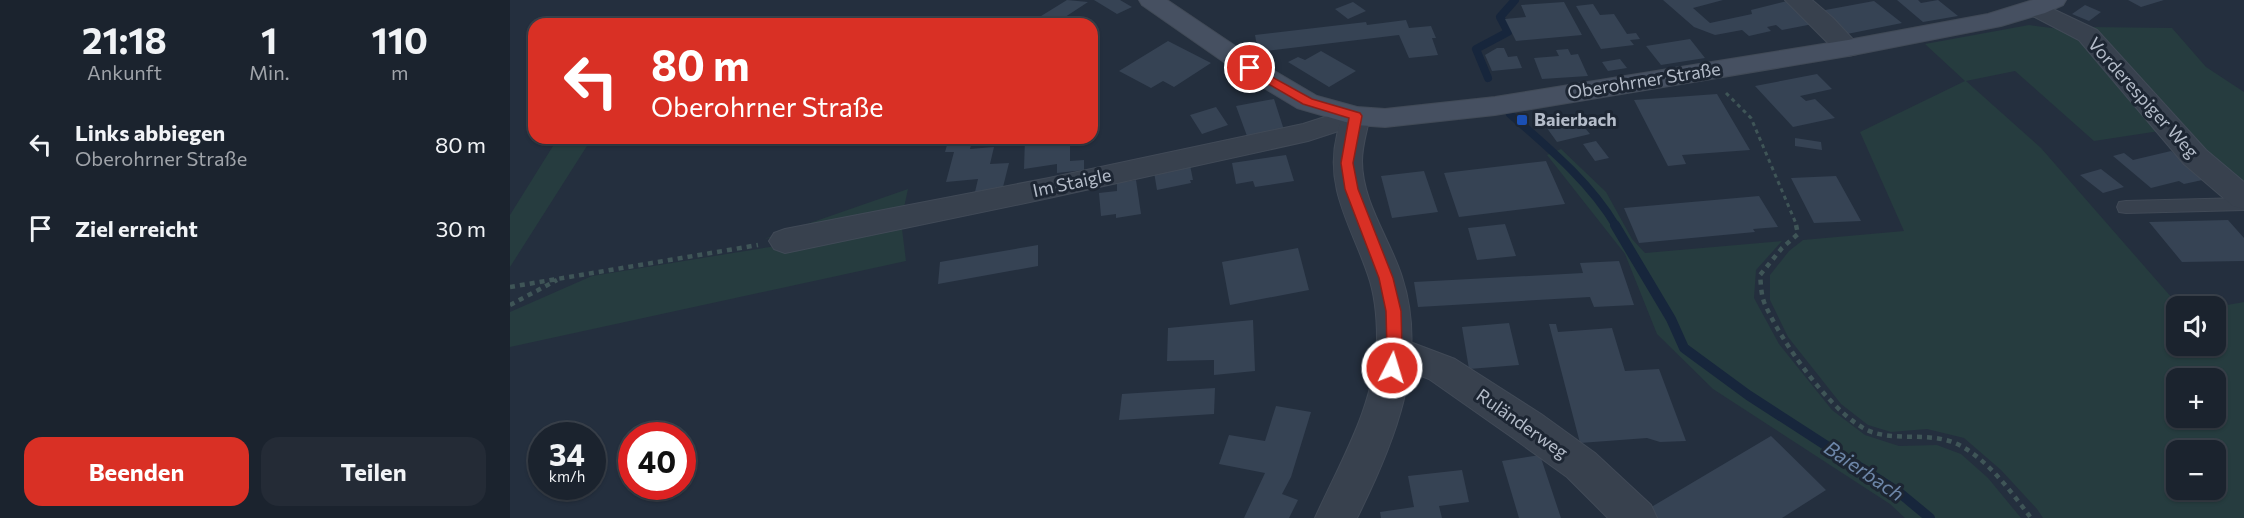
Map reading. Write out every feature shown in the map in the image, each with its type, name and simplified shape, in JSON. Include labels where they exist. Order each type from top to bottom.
[{"type":"main road","name":"Oberohrner Straße","points":[[1151,0],[1250,68],[1308,102],[1356,116],[1385,118],[1407,117],[1848,48],[1992,21],[2045,4]]},
{"type":"street","points":[[1797,0],[1848,48]]},
{"type":"street","name":"Vorderespiger Weg","points":[[2045,4],[2088,35],[2195,157],[2244,198]]},
{"type":"street","name":"Im Staigle","points":[[785,241],[1049,188],[1308,132],[1356,116]]},
{"type":"street","points":[[1336,518],[1369,447],[1386,402],[1395,350],[1394,311],[1386,278],[1352,189],[1347,163],[1356,116]]},
{"type":"street","name":"Ruländerweg","points":[[1395,350],[1442,369],[1527,426],[1581,465],[1636,518]]},
{"type":"lane","points":[[2126,207],[2244,204]]},
{"type":"path","points":[[1705,71],[1750,118],[1796,222],[1798,234],[1782,248],[1760,275],[1763,299],[1783,339],[1834,406],[1870,432],[1896,437],[1934,437],[1962,446],[1992,472],[2031,518]]},
{"type":"path","points":[[510,287],[785,241]]},
{"type":"path","points":[[510,305],[562,278]]},
{"type":"green space","points":[[2029,25],[2060,29],[2083,39],[2166,130],[2094,141],[2015,71],[1966,81],[2041,148],[2170,296],[2166,296],[2166,356],[2226,356],[2226,305],[2244,302],[2244,518],[2043,518],[2001,470],[1964,438],[1927,429],[1891,432],[1868,425],[1841,404],[1788,337],[1770,300],[1770,275],[1789,251],[1803,240],[1904,231],[1860,132],[1965,81],[1925,44]]},
{"type":"green space","points":[[2091,27],[2172,28],[2206,67],[2244,92],[2244,190],[2200,154]]},
{"type":"green space","points":[[554,144],[588,144],[510,267],[510,215]]},
{"type":"green space","points":[[1561,149],[1606,192],[1632,239],[1645,253],[1782,241],[1756,270],[1754,298],[1779,344],[1832,410],[1865,435],[1899,446],[1937,445],[1961,454],[1988,478],[2021,518],[1905,518],[1890,504],[1713,389],[1657,334],[1625,254],[1547,155]]},
{"type":"green space","points":[[908,189],[903,212],[764,239]]},
{"type":"green space","points":[[901,221],[906,261],[510,347],[510,312],[592,276],[782,245]]},
{"type":"building","points":[[1067,0],[1088,2],[1064,18],[1038,18]]},
{"type":"building","points":[[1094,0],[1120,0],[1132,7],[1117,14]]},
{"type":"building","points":[[1663,0],[1723,0],[1693,8],[1710,23],[1752,14],[1751,10],[1787,1],[1813,24],[1782,30],[1776,25],[1767,27],[1771,31],[1749,36],[1742,30],[1715,35],[1694,27]]},
{"type":"building","points":[[1897,0],[1918,0],[1921,3],[1938,0],[1958,16],[1923,22]]},
{"type":"building","points":[[2128,0],[2164,0],[2141,7]]},
{"type":"building","points":[[1874,1],[1902,23],[1847,34],[1820,11]]},
{"type":"building","points":[[1353,2],[1366,11],[1348,19],[1335,9]]},
{"type":"building","points":[[1564,2],[1582,35],[1516,41],[1505,19],[1526,17],[1521,5]]},
{"type":"building","points":[[1593,4],[1600,15],[1614,14],[1627,34],[1636,33],[1640,39],[1630,40],[1634,45],[1601,49],[1576,6]]},
{"type":"building","points":[[2085,5],[2101,12],[2089,21],[2072,14]]},
{"type":"building","points":[[1406,20],[1409,28],[1431,26],[1436,38],[1432,38],[1438,55],[1409,58],[1399,35],[1258,52],[1255,35],[1366,22],[1367,25]]},
{"type":"building","points":[[1690,39],[1705,58],[1661,65],[1646,46]]},
{"type":"building","points":[[1168,41],[1211,63],[1174,87],[1163,81],[1151,88],[1119,71]]},
{"type":"building","points":[[1497,48],[1504,48],[1508,57],[1517,56],[1522,68],[1492,71],[1485,55]]},
{"type":"building","points":[[1568,49],[1571,55],[1578,54],[1588,76],[1542,79],[1534,58],[1559,56],[1556,50]]},
{"type":"building","points":[[1321,51],[1356,71],[1329,87],[1288,62],[1298,57],[1305,60]]},
{"type":"building","points":[[1620,59],[1627,68],[1608,71],[1602,62]]},
{"type":"building","points":[[1817,74],[1832,89],[1800,96],[1806,101],[1815,99],[1835,118],[1793,127],[1755,86]]},
{"type":"building","points":[[1717,94],[1750,150],[1682,155],[1686,164],[1668,166],[1634,100]]},
{"type":"building","points":[[1274,99],[1284,130],[1247,136],[1236,106]]},
{"type":"building","points":[[1216,107],[1228,125],[1202,134],[1190,115]]},
{"type":"building","points":[[1576,117],[1590,134],[1557,142],[1544,124]]},
{"type":"building","points":[[1795,138],[1821,142],[1822,150],[1795,146]]},
{"type":"building","points":[[1596,141],[1609,158],[1595,161],[1583,144]]},
{"type":"building","points":[[947,144],[971,144],[970,149],[994,147],[990,164],[1009,163],[1003,187],[975,192],[978,179],[946,182],[954,152],[945,152]]},
{"type":"building","points":[[1025,144],[1070,144],[1070,161],[1084,160],[1084,170],[1057,173],[1057,164],[1024,169]]},
{"type":"building","points":[[2171,151],[2207,179],[2184,184],[2179,181],[2151,188],[2113,156],[2124,153],[2133,160]]},
{"type":"building","points":[[1286,155],[1294,181],[1255,187],[1253,181],[1236,184],[1232,163]]},
{"type":"building","points":[[1546,161],[1565,204],[1459,217],[1444,173]]},
{"type":"building","points":[[1190,165],[1193,180],[1190,180],[1191,183],[1157,190],[1154,172]]},
{"type":"building","points":[[2101,169],[2124,187],[2103,193],[2080,175]]},
{"type":"building","points":[[1424,171],[1438,212],[1392,218],[1381,176]]},
{"type":"building","points":[[1836,176],[1861,221],[1814,223],[1791,178]]},
{"type":"building","points":[[1136,180],[1141,214],[1116,218],[1116,214],[1101,216],[1099,193],[1117,191],[1117,183]]},
{"type":"building","points":[[1759,196],[1778,227],[1753,229],[1755,232],[1639,243],[1624,208]]},
{"type":"building","points":[[2228,220],[2244,238],[2244,261],[2182,262],[2149,222]]},
{"type":"building","points":[[1505,224],[1516,256],[1477,260],[1468,228]]},
{"type":"building","points":[[1038,245],[1038,266],[938,284],[940,262]]},
{"type":"building","points":[[1298,248],[1309,290],[1230,305],[1222,262]]},
{"type":"building","points":[[1619,261],[1634,305],[1594,307],[1590,297],[1418,307],[1414,282],[1583,273],[1580,263]]},
{"type":"building","points":[[1253,320],[1255,371],[1214,375],[1214,360],[1167,361],[1168,328]]},
{"type":"building","points":[[1509,323],[1519,365],[1469,369],[1462,327]]},
{"type":"building","points":[[1549,324],[1556,324],[1558,332],[1612,328],[1625,371],[1659,369],[1686,441],[1660,442],[1647,438],[1580,443]]},
{"type":"building","points":[[1215,388],[1214,414],[1119,420],[1122,394]]},
{"type":"building","points":[[1276,406],[1311,412],[1291,477],[1282,494],[1298,500],[1289,518],[1244,518],[1265,473],[1219,464],[1229,435],[1265,441]]},
{"type":"building","points":[[1771,436],[1826,490],[1782,518],[1655,518],[1648,509]]},
{"type":"building","points":[[1540,455],[1561,518],[1519,518],[1502,461]]},
{"type":"building","points":[[1462,470],[1469,502],[1439,506],[1442,518],[1381,518],[1380,512],[1414,507],[1408,476]]},
{"type":"waterway","name":"Baierbach","points":[[1488,78],[1476,49],[1508,32],[1500,17],[1515,0]]},
{"type":"waterway","name":"Baierbach","points":[[1510,114],[1581,180],[1616,226]]},
{"type":"waterway","name":"Baierbach","points":[[1615,225],[1671,319],[1684,348],[1748,395],[1901,494],[1930,518]]},
{"type":"place","name":"Baierbach","points":[[1522,120]]},
{"type":"route","points":[[1250,68],[1308,102],[1356,116],[1347,163],[1352,189],[1386,278],[1394,311],[1395,350],[1392,368]]}]
